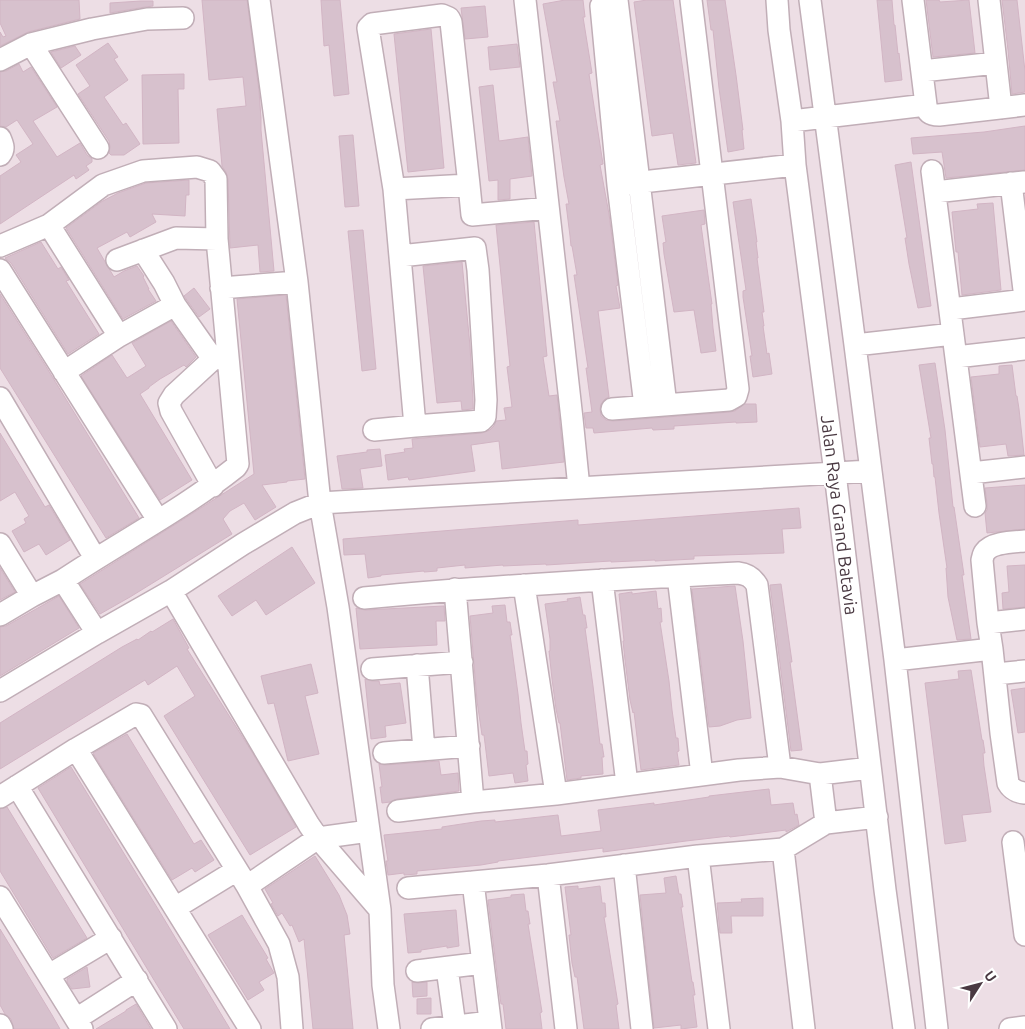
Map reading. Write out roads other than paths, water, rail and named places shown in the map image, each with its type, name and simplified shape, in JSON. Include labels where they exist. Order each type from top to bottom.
[{"type":"street","points":[[259,0],[297,282],[320,503],[338,607],[380,910],[383,985],[390,1029]]},
{"type":"street","points":[[524,0],[579,488]]},
{"type":"street","points":[[607,0],[601,6],[628,184],[666,405]]},
{"type":"street","points":[[617,0],[644,406]]},
{"type":"street","points":[[612,409],[729,400],[736,396],[738,389],[691,0]]},
{"type":"street","name":"Jalan Raya Grand Batavia","points":[[777,0],[779,30],[792,121],[795,165],[904,1029]]},
{"type":"street","name":"Jalan Raya Grand Batavia","points":[[810,0],[856,345],[870,471],[895,660],[937,1029]]},
{"type":"street","points":[[913,0],[928,112],[934,115],[1025,105]]},
{"type":"street","points":[[988,0],[1001,108]]},
{"type":"street","points":[[374,430],[481,421],[485,417],[486,400],[478,270],[469,185],[451,22],[449,18],[442,15],[372,24],[368,28],[394,189],[415,426]]},
{"type":"street","points":[[0,60],[31,44],[92,29],[147,19],[183,18]]},
{"type":"street","points":[[31,44],[98,148]]},
{"type":"street","points":[[922,71],[996,63]]},
{"type":"street","points":[[792,121],[926,105]]},
{"type":"street","points":[[0,138],[4,148],[0,155]]},
{"type":"street","points":[[628,184],[795,165]]},
{"type":"street","points":[[0,246],[49,225],[103,185],[113,180],[143,171],[197,167],[210,171],[216,179],[217,239],[221,288],[220,359],[238,463],[236,467],[213,486],[95,558],[63,580],[0,615]]},
{"type":"street","points":[[932,171],[975,506]]},
{"type":"street","points":[[935,192],[1018,183],[1025,299],[950,309]]},
{"type":"street","points":[[394,189],[469,185]]},
{"type":"street","points":[[472,215],[548,208]]},
{"type":"street","points":[[49,225],[119,336]]},
{"type":"street","points":[[117,260],[176,238],[217,239]]},
{"type":"street","points":[[400,256],[475,248]]},
{"type":"street","points":[[143,250],[164,283],[175,305],[220,359]]},
{"type":"street","points":[[0,270],[158,520]]},
{"type":"street","points":[[221,288],[297,282]]},
{"type":"street","points":[[64,372],[119,336],[175,305]]},
{"type":"street","points":[[856,345],[953,334]]},
{"type":"street","points":[[956,357],[1025,349]]},
{"type":"street","points":[[213,486],[171,411],[169,403],[174,395],[220,359]]},
{"type":"street","points":[[0,398],[95,558]]},
{"type":"street","points":[[971,473],[1025,467]]},
{"type":"street","points":[[0,692],[171,590],[295,513],[320,503],[870,471]]},
{"type":"street","points":[[1025,541],[996,545],[984,553],[982,560],[1008,783],[1011,788],[1025,793]]},
{"type":"street","points":[[0,544],[32,596]]},
{"type":"street","points":[[364,598],[456,589],[678,576],[747,574],[753,578],[757,585],[780,767]]},
{"type":"street","points":[[678,576],[702,775]]},
{"type":"street","points":[[63,580],[97,633]]},
{"type":"street","points":[[602,580],[626,784]]},
{"type":"street","points":[[524,585],[556,794]]},
{"type":"street","points":[[456,589],[473,802]]},
{"type":"street","points":[[171,590],[318,838],[380,910]]},
{"type":"street","points":[[988,622],[1025,619]]},
{"type":"street","points":[[895,660],[992,649]]},
{"type":"street","points":[[372,669],[462,662]]},
{"type":"street","points":[[417,665],[424,750]]},
{"type":"street","points":[[996,674],[1025,671]]},
{"type":"street","points":[[166,1029],[111,938],[8,791],[136,714],[141,715],[242,878],[279,944],[288,977],[292,1029]]},
{"type":"street","points":[[384,753],[469,746]]},
{"type":"street","points":[[76,749],[250,1029]]},
{"type":"street","points":[[398,811],[556,794],[739,770],[780,767],[820,774],[870,768]]},
{"type":"street","points":[[820,774],[826,823]]},
{"type":"street","points":[[408,888],[548,875],[698,856],[783,849],[826,823],[877,817]]},
{"type":"street","points":[[175,908],[242,878],[318,838],[369,831]]},
{"type":"street","points":[[1013,842],[1020,865],[1025,935]]},
{"type":"street","points":[[783,849],[804,1029]]},
{"type":"street","points":[[698,856],[719,1029]]},
{"type":"street","points":[[624,865],[642,1029]]},
{"type":"street","points":[[548,875],[566,1029]]},
{"type":"street","points":[[432,1029],[455,1026],[491,1026],[473,882]]},
{"type":"street","points":[[0,897],[79,1024],[137,980]]},
{"type":"street","points":[[48,975],[111,938]]},
{"type":"street","points":[[417,971],[483,963]]},
{"type":"street","points":[[447,968],[455,1026]]},
{"type":"street","points":[[0,1025],[2,1029]]},
{"type":"street","points":[[1010,1029],[1025,1027]]}]
